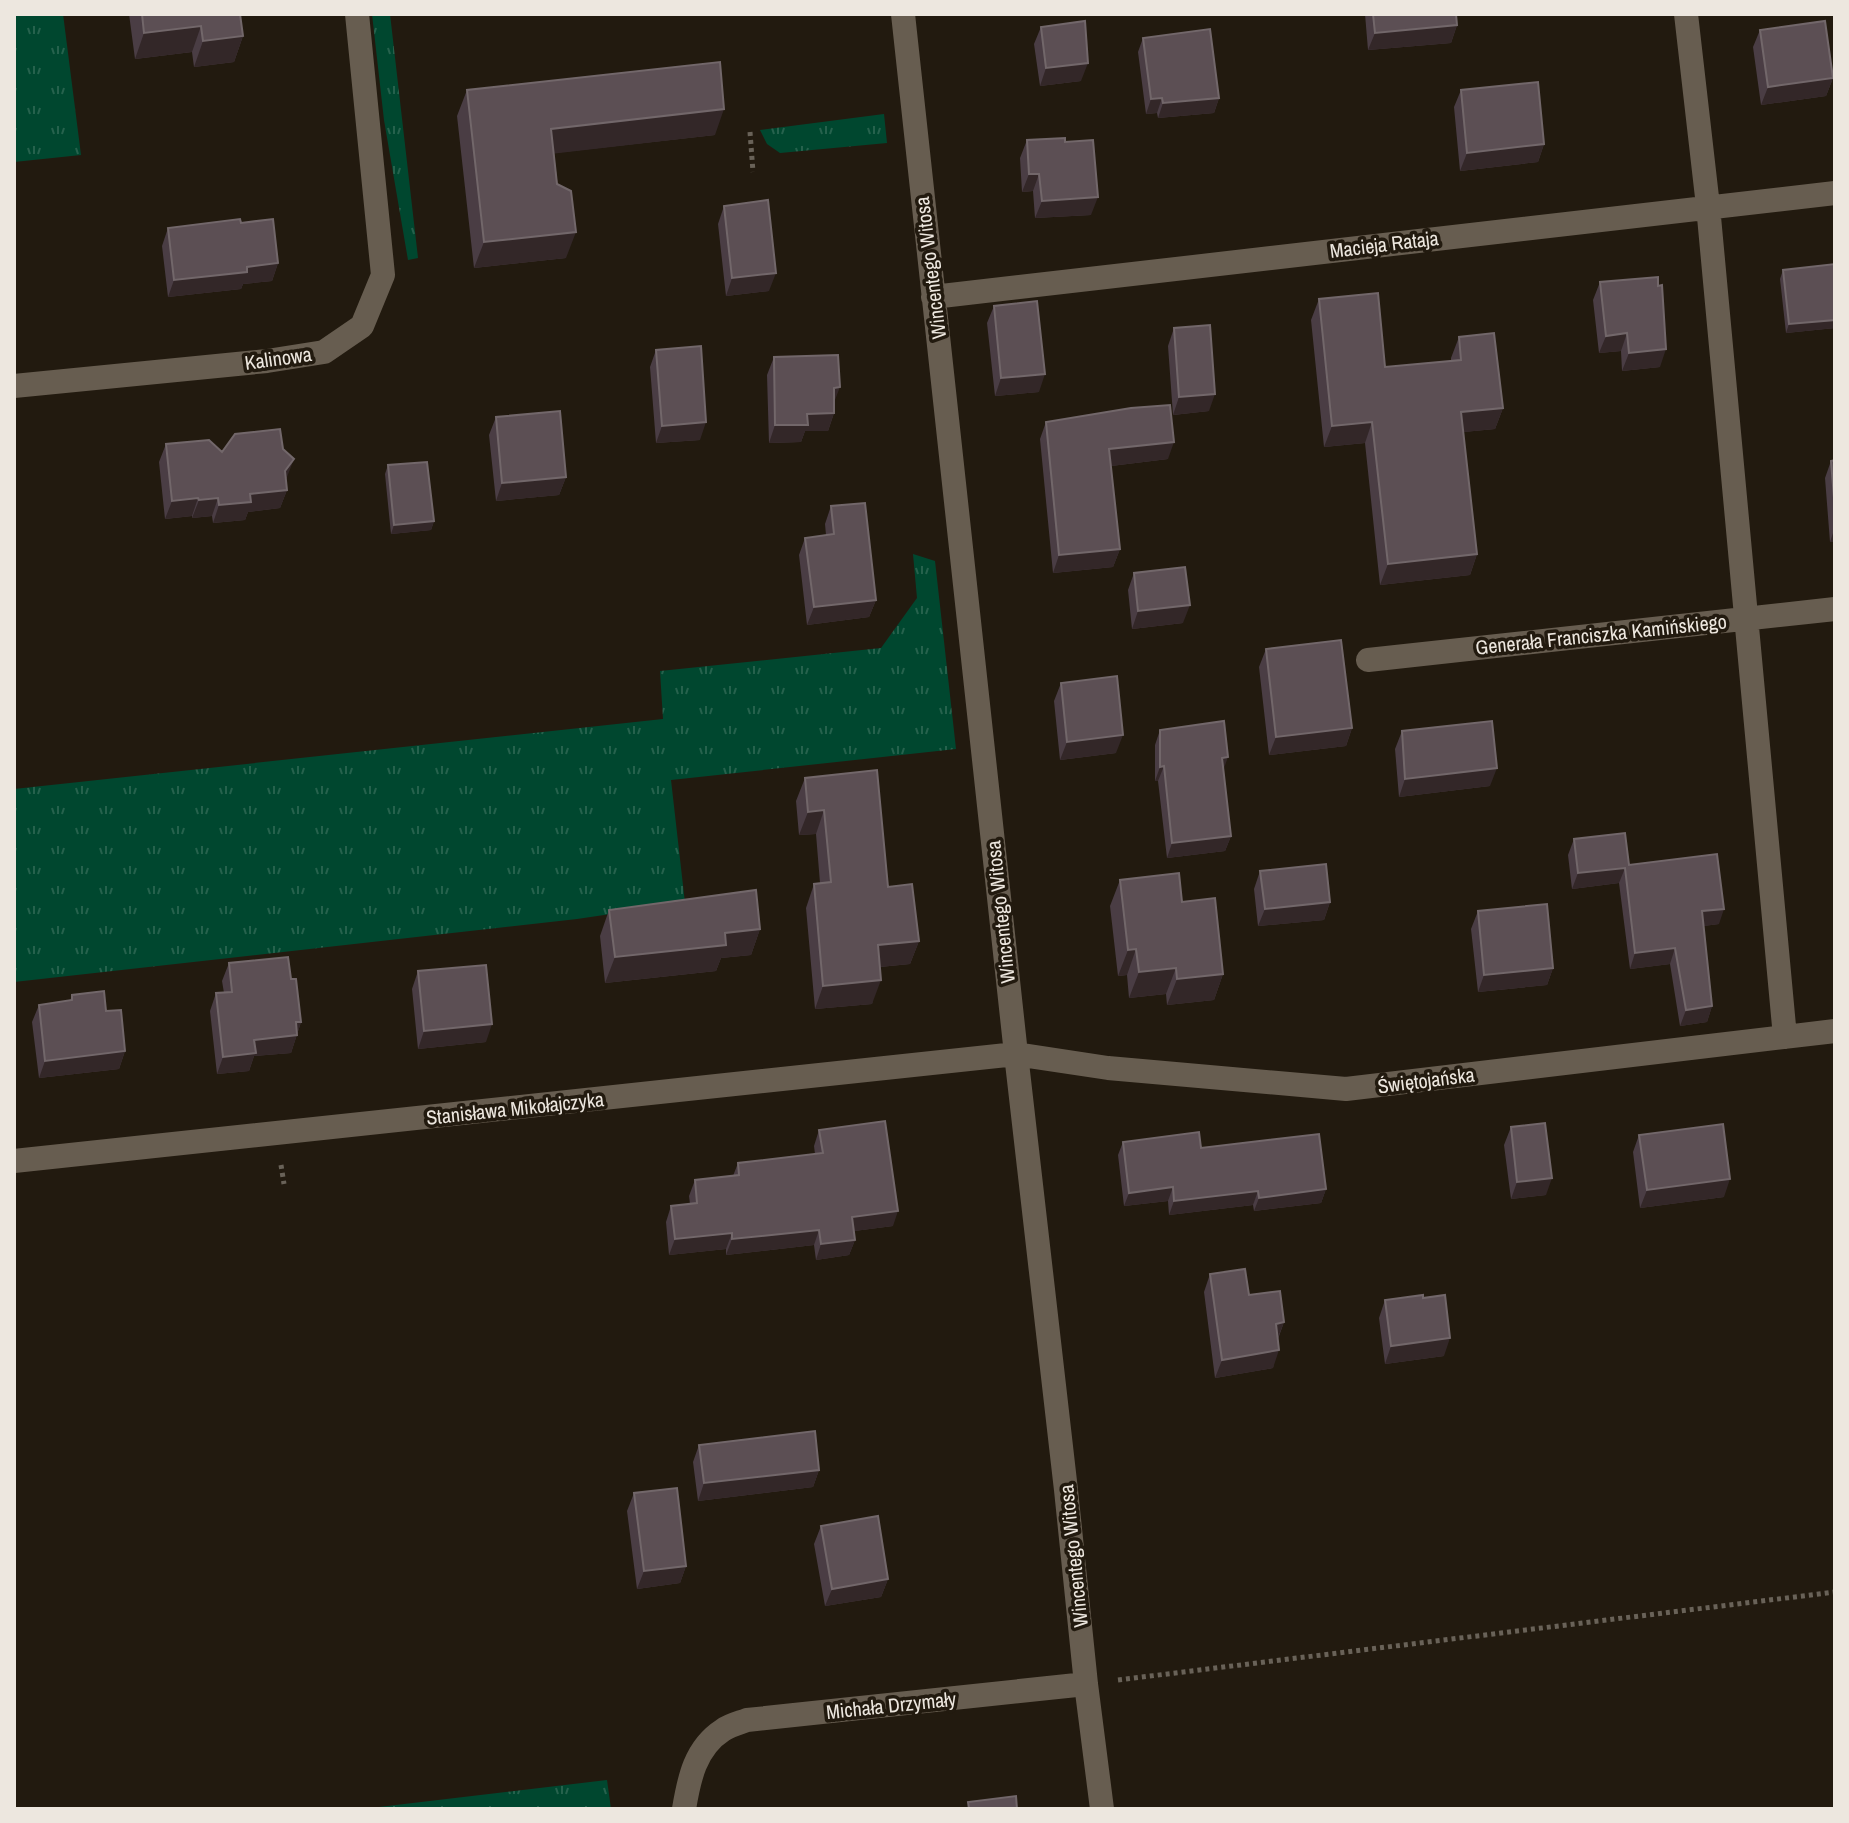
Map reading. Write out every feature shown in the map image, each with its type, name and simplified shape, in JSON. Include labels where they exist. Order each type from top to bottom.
[{"type":"street","name":"Kalinowa","points":[[14,386],[267,361],[324,352],[362,326],[383,275],[357,14]]},
{"type":"street","name":"Wincentego Witosa","points":[[903,14],[1102,1809]]},
{"type":"street","points":[[1686,14],[1708,206],[1785,1037]]},
{"type":"street","name":"Macieja Rataja","points":[[933,297],[1835,193]]},
{"type":"street","name":"Generała Franciszka Kamińskiego","points":[[1368,660],[1835,609]]},
{"type":"street","name":"Świętojańska","points":[[1016,1054],[1108,1068],[1346,1089],[1835,1031]]},
{"type":"street","name":"Stanisława Mikołajczyka","points":[[14,1161],[1016,1054]]},
{"type":"street","name":"Michała Drzymały","points":[[684,1809],[689,1776],[704,1747],[723,1729],[747,1720],[1086,1684]]},
{"type":"path","points":[[750,132],[753,172]]},
{"type":"path","points":[[1086,1684],[1835,1592]]},
{"type":"green space","points":[[14,14],[63,14],[81,155],[14,162]]},
{"type":"green space","points":[[372,14],[390,14],[418,258],[408,260],[384,120]]},
{"type":"green space","points":[[884,114],[887,143],[780,153],[767,144],[760,130]]},
{"type":"green space","points":[[913,554],[935,561],[956,749],[671,780],[685,903],[577,919],[14,982],[14,789],[663,719],[660,671],[881,648],[917,598]]},
{"type":"green space","points":[[607,1780],[611,1809],[362,1809]]},
{"type":"building","points":[[142,14],[240,14],[243,36],[203,41],[201,26],[144,33]]},
{"type":"building","points":[[1373,14],[1456,14],[1457,25],[1375,33]]},
{"type":"building","points":[[1085,21],[1088,63],[1046,68],[1041,27]]},
{"type":"building","points":[[1825,21],[1833,78],[1768,87],[1760,30]]},
{"type":"building","points":[[1210,29],[1219,98],[1163,103],[1162,98],[1151,99],[1143,38]]},
{"type":"building","points":[[720,62],[724,109],[551,129],[557,184],[571,191],[576,232],[484,242],[467,90]]},
{"type":"building","points":[[1538,82],[1544,144],[1467,153],[1461,90]]},
{"type":"building","points":[[1065,138],[1065,142],[1093,140],[1098,197],[1042,201],[1039,174],[1029,174],[1027,140]]},
{"type":"building","points":[[768,200],[776,273],[732,278],[724,206]]},
{"type":"building","points":[[240,219],[241,223],[273,219],[278,263],[247,267],[247,272],[174,280],[168,228]]},
{"type":"building","points":[[1835,264],[1835,320],[1789,324],[1783,270]]},
{"type":"building","points":[[1658,277],[1658,286],[1662,285],[1666,349],[1629,353],[1627,333],[1606,336],[1600,282]]},
{"type":"building","points":[[1378,293],[1385,367],[1461,360],[1459,337],[1494,333],[1503,408],[1461,412],[1477,554],[1388,564],[1372,422],[1332,426],[1319,299]]},
{"type":"building","points":[[1037,301],[1045,374],[1001,378],[994,306]]},
{"type":"building","points":[[1210,325],[1215,394],[1179,397],[1174,328]]},
{"type":"building","points":[[701,346],[706,422],[662,426],[656,350]]},
{"type":"building","points":[[838,355],[840,387],[834,388],[834,413],[807,414],[808,425],[775,425],[774,357]]},
{"type":"building","points":[[1170,405],[1174,442],[1109,449],[1120,549],[1059,555],[1046,422]]},
{"type":"building","points":[[560,411],[566,477],[502,483],[496,417]]},
{"type":"building","points":[[280,429],[283,449],[294,459],[285,471],[287,490],[250,494],[251,502],[219,505],[218,498],[172,501],[166,444],[209,440],[222,452],[235,434]]},
{"type":"building","points":[[1835,460],[1835,510],[1831,461]]},
{"type":"building","points":[[427,462],[434,521],[394,525],[388,465]]},
{"type":"building","points":[[865,503],[876,600],[814,607],[805,538],[834,534],[831,506]]},
{"type":"building","points":[[1185,567],[1190,605],[1138,611],[1134,573]]},
{"type":"building","points":[[1341,640],[1352,728],[1276,737],[1266,649]]},
{"type":"building","points":[[1117,676],[1123,735],[1067,742],[1061,683]]},
{"type":"building","points":[[1224,721],[1228,757],[1222,758],[1231,836],[1172,843],[1164,766],[1160,767],[1160,730]]},
{"type":"building","points":[[1492,721],[1497,768],[1405,779],[1402,731]]},
{"type":"building","points":[[877,770],[888,887],[912,884],[919,941],[878,945],[881,980],[823,986],[814,884],[831,882],[824,810],[808,812],[805,778]]},
{"type":"building","points":[[1625,833],[1629,865],[1717,854],[1724,909],[1702,911],[1712,1006],[1686,1010],[1675,948],[1635,953],[1625,868],[1578,873],[1574,839]]},
{"type":"building","points":[[1326,864],[1330,902],[1265,909],[1260,871]]},
{"type":"building","points":[[1179,873],[1182,902],[1215,898],[1223,974],[1177,979],[1176,968],[1139,972],[1136,949],[1128,950],[1120,880]]},
{"type":"building","points":[[756,890],[760,929],[725,933],[726,945],[615,957],[609,910]]},
{"type":"building","points":[[1547,904],[1553,968],[1484,975],[1478,911]]},
{"type":"building","points":[[288,957],[291,979],[296,979],[301,1022],[296,1022],[297,1035],[254,1040],[256,1053],[223,1057],[216,993],[232,992],[229,963]]},
{"type":"building","points":[[486,965],[492,1024],[424,1031],[418,971]]},
{"type":"building","points":[[104,991],[106,1011],[121,1010],[125,1051],[45,1061],[39,1005],[72,1000],[72,995]]},
{"type":"building","points":[[885,1121],[898,1211],[852,1217],[855,1240],[821,1244],[819,1230],[732,1239],[732,1233],[675,1239],[671,1206],[697,1203],[695,1180],[739,1175],[738,1163],[823,1153],[819,1130]]},
{"type":"building","points":[[1545,1123],[1552,1178],[1517,1182],[1511,1127]]},
{"type":"building","points":[[1723,1124],[1730,1179],[1647,1190],[1639,1135]]},
{"type":"building","points":[[1199,1132],[1201,1148],[1319,1134],[1326,1189],[1259,1198],[1258,1191],[1174,1201],[1173,1187],[1129,1193],[1123,1142]]},
{"type":"building","points":[[1245,1269],[1249,1295],[1280,1291],[1284,1322],[1276,1324],[1279,1350],[1222,1360],[1210,1274]]},
{"type":"building","points":[[1423,1295],[1423,1298],[1445,1295],[1450,1338],[1391,1346],[1385,1300]]},
{"type":"building","points":[[815,1431],[819,1470],[704,1483],[699,1445]]},
{"type":"building","points":[[677,1488],[686,1566],[644,1571],[634,1493]]},
{"type":"building","points":[[878,1516],[888,1579],[832,1589],[821,1526]]},
{"type":"building","points":[[1016,1796],[1017,1809],[969,1809],[968,1802]]}]
